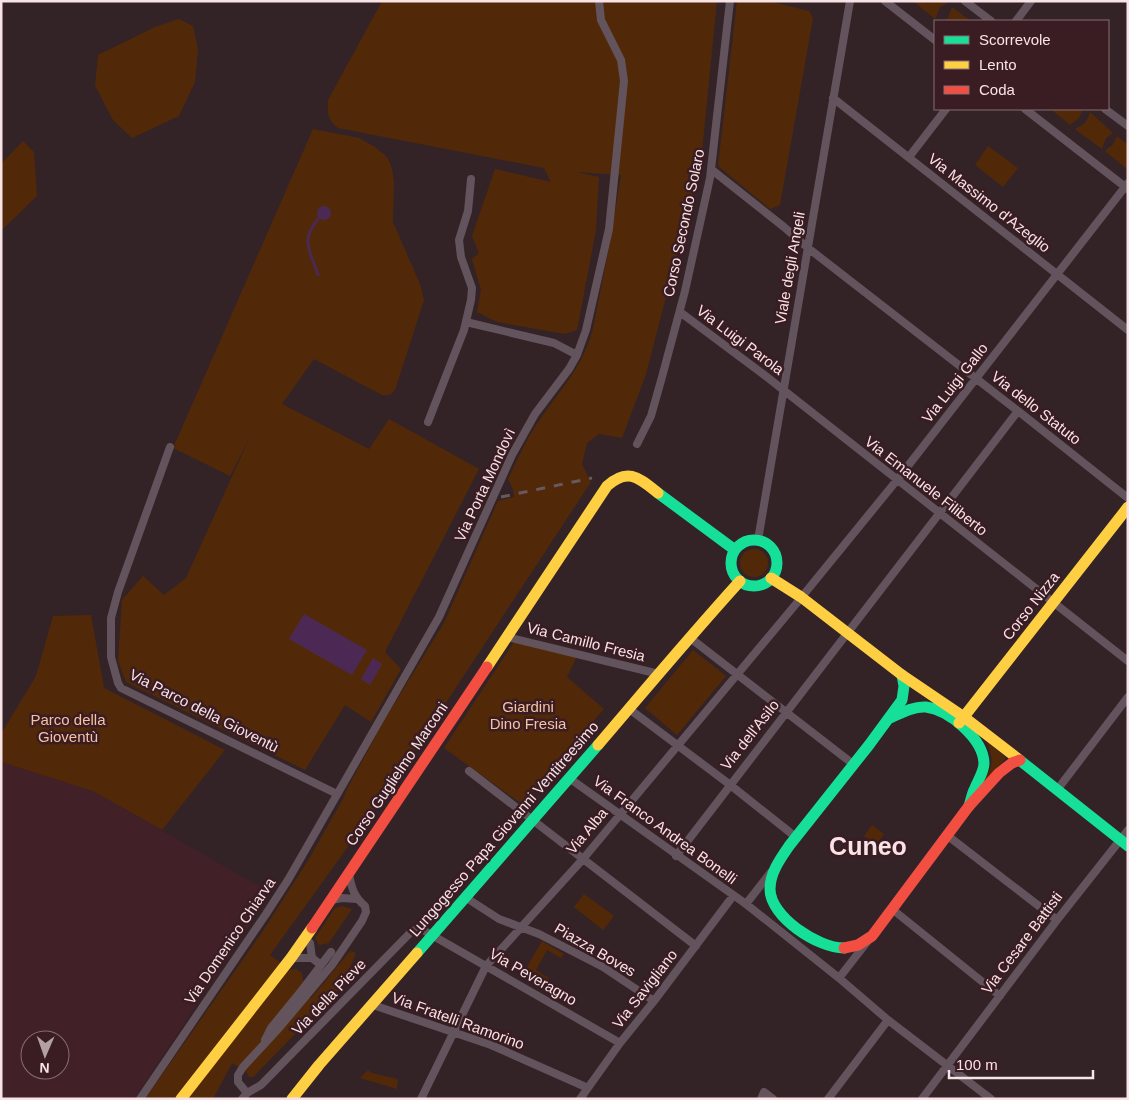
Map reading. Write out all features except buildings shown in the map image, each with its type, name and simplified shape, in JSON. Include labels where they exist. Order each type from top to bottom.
[{"type":"street","name":"Via Porta Mondovì","points":[[337,794],[439,617],[512,455],[535,414],[569,369],[577,355],[586,330],[609,228],[624,81],[621,60],[601,20],[599,1]]},
{"type":"street","name":"Corso Secondo Solaro","points":[[637,444],[651,416],[680,312],[712,170],[730,1]]},
{"type":"street","name":"Viale degli Angeli","points":[[758,540],[850,1]]},
{"type":"street","points":[[885,1],[934,39]]},
{"type":"street","points":[[965,1],[990,20]]},
{"type":"street","points":[[1017,20],[1031,1]]},
{"type":"street","name":"Via Massimo d'Azeglio","points":[[833,98],[1128,330]]},
{"type":"street","points":[[909,157],[945,110]]},
{"type":"street","points":[[1026,110],[1127,186]]},
{"type":"street","points":[[1106,110],[1128,126]]},
{"type":"street","name":"Via dello Statuto","points":[[712,170],[808,248],[1128,498]]},
{"type":"street","points":[[428,422],[466,322],[472,288],[461,257],[459,240],[468,211],[471,179]]},
{"type":"street","name":"Via Luigi Gallo","points":[[801,597],[897,480],[1127,186]]},
{"type":"street","name":"Via Luigi Parola","points":[[680,312],[783,390]]},
{"type":"street","points":[[466,322],[554,343],[577,355]]},
{"type":"street","name":"Via Emanuele Filiberto","points":[[783,390],[1128,662]]},
{"type":"street","name":"Via dell'Asilo","points":[[676,856],[729,784],[1018,411]]},
{"type":"street","name":"Via Parco della Gioventù","points":[[170,447],[118,592],[111,618],[111,657],[118,683],[121,688],[337,794]]},
{"type":"street","name":"Corso Guglielmo Marconi","points":[[181,1099],[305,938],[508,637],[607,486],[617,477],[637,476],[736,550]]},
{"type":"street","name":"Corso Nizza","points":[[961,720],[1128,507]]},
{"type":"street","points":[[758,540],[770,547],[776,558],[775,572],[766,582],[753,586],[740,581],[732,569],[731,563],[736,550],[743,543],[758,540]]},
{"type":"street","points":[[771,578],[801,597],[961,720],[1020,760],[1124,843]]},
{"type":"street","name":"Lungogesso Papa Giovanni Ventitreesimo","points":[[292,1099],[628,708],[740,581]]},
{"type":"street","name":"Via Alba","points":[[421,1099],[486,966],[582,859],[801,597]]},
{"type":"street","name":"Via Camillo Fresia","points":[[508,637],[659,674]]},
{"type":"street","points":[[690,637],[853,764]]},
{"type":"street","points":[[746,904],[902,700],[904,686],[902,675]]},
{"type":"street","points":[[1057,790],[1128,697]]},
{"type":"street","points":[[888,719],[905,710],[916,707],[938,710],[961,720],[976,739],[985,761],[983,774],[974,789],[969,806]]},
{"type":"street","points":[[628,708],[797,838]]},
{"type":"street","points":[[839,978],[969,806],[980,797],[1003,768],[1011,762],[1020,760]]},
{"type":"street","points":[[469,771],[696,946]]},
{"type":"street","name":"Via Franco Andrea Bonelli","points":[[569,778],[746,904],[839,978],[888,1020],[991,1099]]},
{"type":"street","name":"Via Domenico Chiarva","points":[[140,1099],[266,914],[337,794]]},
{"type":"street","name":"Via Cesare Battisti","points":[[922,1099],[1057,920],[1124,843],[1128,830]]},
{"type":"street","points":[[948,836],[1057,920]]},
{"type":"street","points":[[777,865],[772,876],[770,894],[779,912],[798,928],[826,946],[837,948],[858,946],[872,936]]},
{"type":"street","name":"Via della Pieve","points":[[349,873],[351,885],[357,899],[365,906],[366,912],[362,921],[332,965],[238,1075],[238,1082],[244,1096],[261,1085],[411,932],[423,930],[432,935]]},
{"type":"street","name":"Via Savigliano","points":[[580,1099],[620,1043],[733,896]]},
{"type":"street","name":"Piazza Boves","points":[[465,897],[499,918],[539,934],[603,967],[654,1001]]},
{"type":"street","points":[[331,900],[342,898],[357,899]]},
{"type":"street","points":[[892,909],[1000,996]]},
{"type":"street","points":[[790,939],[798,928]]},
{"type":"street","name":"Via Peveragno","points":[[432,935],[620,1043]]},
{"type":"street","points":[[291,958],[312,958],[310,943],[305,938]]},
{"type":"street","name":"Via della Pieve","points":[[261,1046],[271,1028],[330,952]]},
{"type":"street","name":"Via della Pieve","points":[[312,958],[321,965]]},
{"type":"street","name":"Via Fratelli Ramorino","points":[[373,1005],[491,1045],[588,1088]]},
{"type":"street","points":[[828,1099],[888,1020]]},
{"type":"street","points":[[762,1095],[773,1099]]},
{"type":"shaded area","points":[[321,206],[327,206],[331,213],[327,220],[321,220],[317,216],[317,210]]},
{"type":"shaded area","points":[[304,614],[367,650],[352,675],[289,639]]},
{"type":"shaded area","points":[[373,658],[382,664],[370,685],[361,679]]},
{"type":"shaded area","points":[[1,762],[93,791],[271,893],[134,1099],[1,1099]]},
{"type":"green space","points":[[382,1],[717,1],[701,162],[646,374],[622,438],[599,434],[587,443],[582,464],[591,482],[388,791],[270,955],[290,970],[296,969],[302,973],[303,982],[300,988],[311,998],[350,951],[356,953],[342,986],[253,1077],[249,1077],[246,1071],[232,1063],[213,1099],[145,1099],[263,931],[309,859],[385,719],[444,623],[498,501],[514,497],[513,489],[508,479],[533,431],[579,363],[594,324],[621,175],[576,172],[599,177],[596,230],[577,330],[565,334],[497,322],[477,312],[481,290],[472,259],[479,253],[472,236],[495,169],[551,182],[544,168],[338,128],[330,119],[328,100]]},
{"type":"green space","points":[[737,1],[768,1],[809,11],[813,18],[780,205],[770,209],[718,166]]},
{"type":"green space","points":[[913,1],[946,1],[948,3],[940,7],[935,19]]},
{"type":"green space","points":[[952,7],[970,20],[945,20],[948,18]]},
{"type":"green space","points":[[179,19],[193,26],[198,49],[195,82],[179,116],[132,138],[113,120],[95,86],[98,55],[155,27]]},
{"type":"green space","points":[[1083,110],[1079,118],[1070,125],[1053,111]]},
{"type":"green space","points":[[1090,112],[1113,133],[1106,138],[1102,149],[1076,130],[1085,122]]},
{"type":"green space","points":[[313,129],[359,138],[375,147],[387,157],[392,168],[394,183],[393,222],[420,284],[424,300],[395,390],[390,395],[382,395],[314,359],[282,404],[369,449],[389,419],[479,469],[385,652],[401,669],[371,722],[345,705],[305,770],[126,682],[118,661],[122,600],[143,576],[164,595],[186,578],[250,437],[230,476],[173,448]]},
{"type":"green space","points":[[1117,136],[1128,145],[1128,170],[1105,151],[1112,146]]},
{"type":"green space","points":[[23,141],[34,152],[37,196],[1,231],[1,164]]},
{"type":"green space","points":[[988,146],[1018,168],[1003,187],[975,165]]},
{"type":"green space","points":[[754,549],[764,553],[768,563],[764,573],[754,577],[744,573],[740,563],[744,553]]},
{"type":"green space","name":"Parco della Gioventù","points":[[91,615],[104,688],[225,750],[162,830],[93,791],[1,762],[1,734],[36,676],[53,616]]},
{"type":"green space","name":"Giardini Dino Fresia","points":[[514,642],[577,656],[567,677],[604,709],[522,804],[444,748]]},
{"type":"green space","points":[[693,650],[726,676],[677,735],[645,708]]},
{"type":"green space","points":[[986,741],[1006,758],[979,787],[990,770],[992,760]]},
{"type":"green space","points":[[872,825],[884,834],[876,845],[864,836]]},
{"type":"green space","points":[[584,894],[614,916],[603,930],[574,907]]},
{"type":"green space","points":[[342,906],[352,909],[329,943],[319,945],[315,938],[335,908]]},
{"type":"green space","points":[[542,941],[564,954],[561,958],[547,950],[536,970],[549,978],[544,987],[523,974]]},
{"type":"green space","points":[[368,1070],[372,1073],[398,1079],[397,1089],[360,1078]]},
{"type":"waterway","points":[[318,219],[309,234],[308,246],[318,275]]},
{"type":"railway","points":[[501,497],[592,478]]},
{"type":"traffic: fast","points":[[658,493],[735,550]]},
{"type":"traffic: fast","points":[[754,540],[767,544],[773,550],[777,563],[773,576],[767,582],[754,586],[741,582],[735,576],[731,563],[735,550],[741,544],[754,540]]},
{"type":"traffic: fast","points":[[844,948],[821,943],[797,929],[778,910],[772,900],[770,883],[776,866],[789,846],[902,700],[904,686],[902,675]]},
{"type":"traffic: fast","points":[[890,718],[912,709],[926,707],[945,714],[964,727],[978,745],[984,763],[969,806]]},
{"type":"traffic: fast","points":[[417,953],[598,745]]},
{"type":"traffic: fast","points":[[1017,758],[1128,846]]},
{"type":"traffic: slow","points":[[487,667],[607,486],[614,480],[627,476],[639,479],[658,493]]},
{"type":"traffic: slow","points":[[959,723],[1128,507]]},
{"type":"traffic: slow","points":[[771,578],[801,597],[902,675],[964,717],[1017,758]]},
{"type":"traffic: slow","points":[[598,745],[740,581]]},
{"type":"traffic: slow","points":[[181,1099],[291,958],[312,928]]},
{"type":"traffic: slow","points":[[292,1099],[319,1065],[417,953]]},
{"type":"traffic: jam","points":[[312,928],[487,667]]},
{"type":"traffic: jam","points":[[844,948],[858,945],[872,936],[969,806],[999,773],[1012,763],[1020,760]]},
{"type":"district","name":"Cuneo","points":[[868,846]]}]
